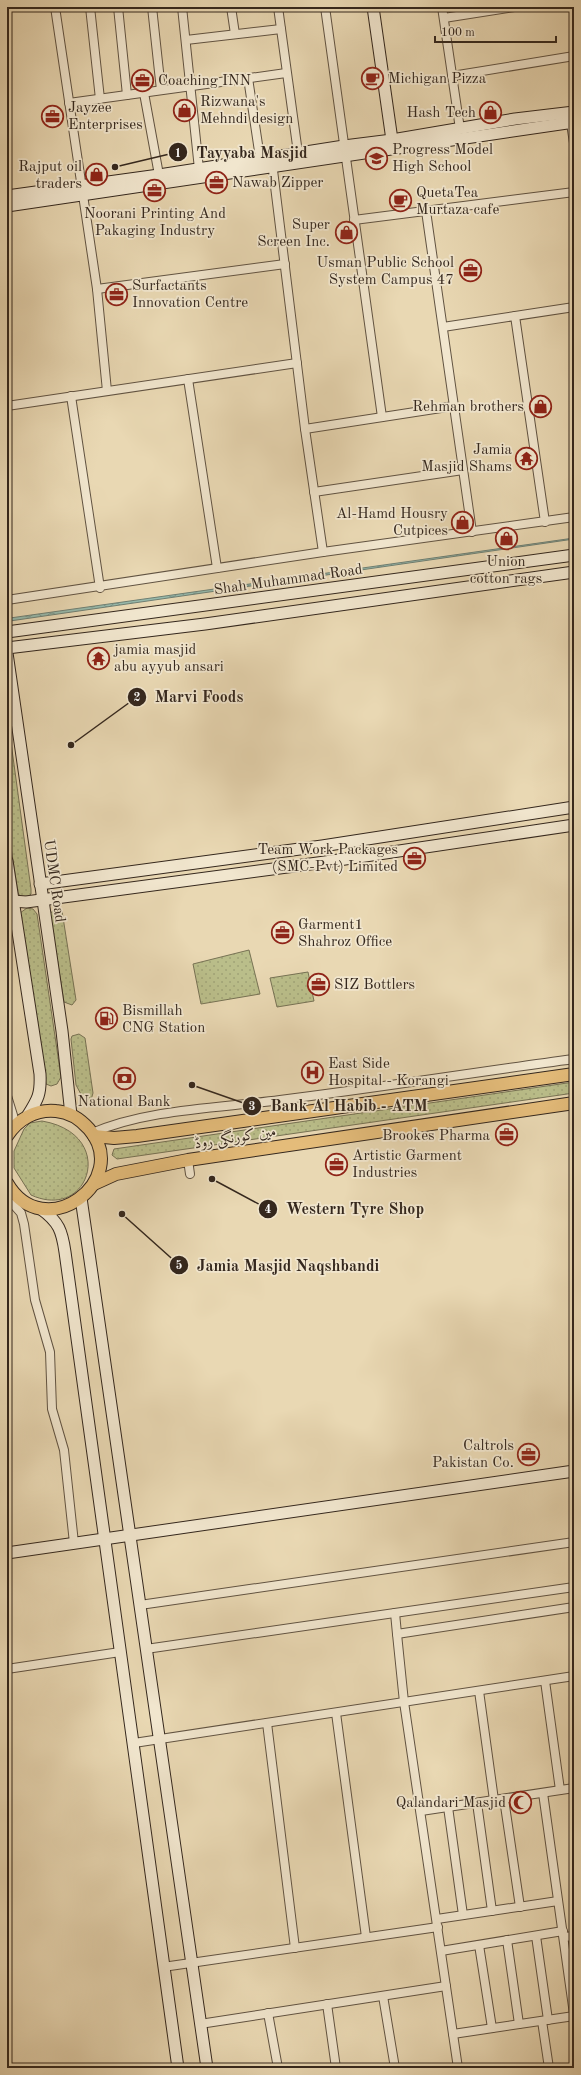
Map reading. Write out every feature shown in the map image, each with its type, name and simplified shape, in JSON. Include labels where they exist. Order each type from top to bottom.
[{"type":"main road","points":[[373,7],[393,144]]},
{"type":"main road","points":[[393,144],[460,129],[515,119],[572,117]]},
{"type":"main road","points":[[7,206],[159,175],[393,144],[516,132],[572,117]]},
{"type":"main road","points":[[515,119],[516,132]]},
{"type":"main road","points":[[7,196],[83,191],[268,160],[298,153],[345,151]]},
{"type":"main road","name":"Shah Muhammad Road","points":[[7,632],[574,554]]},
{"type":"main road","points":[[7,648],[205,624],[574,572]]},
{"type":"main road","points":[[20,631],[16,634],[15,640],[18,645],[24,647]]},
{"type":"main road","name":"UDMC Road","points":[[7,653],[62,1031],[71,1115]]},
{"type":"main road","points":[[40,884],[322,846],[428,829],[574,809]]},
{"type":"main road","points":[[10,901],[26,902],[325,862],[574,825]]},
{"type":"main road","points":[[428,829],[430,846]]},
{"type":"main road","points":[[322,846],[325,862]]},
{"type":"main road","points":[[7,861],[10,901],[40,1074],[41,1091],[28,1116]]},
{"type":"main road","name":"مین کورنگی روڈ","points":[[93,1134],[114,1138],[137,1136],[574,1074]]},
{"type":"main road","name":"مین کورنگی روڈ","points":[[94,1184],[116,1174],[188,1160],[574,1103]]},
{"type":"main road","points":[[7,1136],[16,1125],[28,1116],[42,1111],[57,1111],[71,1115],[83,1123],[93,1134],[100,1152],[99,1169],[94,1184],[81,1198],[74,1203],[61,1208],[33,1207],[19,1198],[7,1183]]},
{"type":"main road","points":[[81,1198],[207,2068]]},
{"type":"main road","points":[[41,1208],[54,1218],[63,1239],[106,1538],[120,1652],[134,1743],[145,1840],[178,2068]]},
{"type":"main road","points":[[7,1553],[574,1471]]},
{"type":"street","points":[[55,7],[98,289],[107,391]]},
{"type":"street","points":[[90,7],[100,99]]},
{"type":"street","points":[[118,7],[127,95]]},
{"type":"street","points":[[152,7],[161,90]]},
{"type":"street","points":[[182,7],[199,169]]},
{"type":"street","points":[[231,7],[235,34]]},
{"type":"street","points":[[278,7],[298,153]]},
{"type":"street","points":[[325,7],[382,417]]},
{"type":"street","points":[[442,7],[460,129]]},
{"type":"street","points":[[444,18],[514,7]]},
{"type":"street","points":[[186,40],[281,29]]},
{"type":"street","points":[[452,76],[574,56]]},
{"type":"street","points":[[69,103],[286,73]]},
{"type":"street","points":[[248,78],[268,160],[285,264],[305,429],[323,552]]},
{"type":"street","points":[[144,93],[159,175]]},
{"type":"street","points":[[572,117],[574,143]]},
{"type":"street","points":[[354,220],[574,192]]},
{"type":"street","points":[[426,211],[472,532]]},
{"type":"street","points":[[98,289],[285,264]]},
{"type":"street","points":[[443,326],[574,307]]},
{"type":"street","points":[[515,316],[545,522]]},
{"type":"street","points":[[7,406],[297,363]]},
{"type":"street","points":[[188,379],[217,568]]},
{"type":"street","points":[[71,396],[100,588]]},
{"type":"street","points":[[305,429],[454,406]]},
{"type":"street","points":[[314,492],[463,470]]},
{"type":"street","points":[[7,600],[100,588],[323,552],[574,517]]},
{"type":"street","points":[[93,1134],[112,1124],[143,1118],[574,1059]]},
{"type":"street","points":[[7,1096],[16,1125]]},
{"type":"street","points":[[281,1100],[282,1116]]},
{"type":"street","points":[[188,1160],[190,1174]]},
{"type":"street","points":[[41,1208],[13,1204],[21,1213],[24,1224],[35,1300],[50,1352],[52,1408],[64,1450],[74,1543]]},
{"type":"street","points":[[140,1605],[574,1542]]},
{"type":"street","points":[[146,1649],[574,1587]]},
{"type":"street","points":[[397,1634],[574,1607]]},
{"type":"street","points":[[395,1613],[404,1702],[458,2068]]},
{"type":"street","points":[[7,1669],[120,1652]]},
{"type":"street","points":[[134,1743],[574,1676]]},
{"type":"street","points":[[545,1681],[560,1790]]},
{"type":"street","points":[[479,1691],[494,1800]]},
{"type":"street","points":[[336,1712],[366,1938]]},
{"type":"street","points":[[267,1723],[295,1948]]},
{"type":"street","points":[[421,1811],[574,1788]]},
{"type":"street","points":[[453,2034],[574,2015],[564,1934],[543,1793]]},
{"type":"street","points":[[504,1799],[520,1907]]},
{"type":"street","points":[[477,1803],[492,1911]]},
{"type":"street","points":[[448,1807],[464,1915]]},
{"type":"street","points":[[164,1967],[366,1938],[437,1923],[464,1915],[558,1901]]},
{"type":"street","points":[[441,1951],[536,1936],[564,1934],[574,1936]]},
{"type":"street","points":[[536,1936],[549,2068]]},
{"type":"street","points":[[507,1940],[519,2024]]},
{"type":"street","points":[[479,1945],[492,2028]]},
{"type":"street","points":[[200,2024],[446,1986]]},
{"type":"street","points":[[383,1996],[395,2068]]},
{"type":"street","points":[[327,2004],[336,2068]]},
{"type":"street","points":[[268,2013],[278,2068]]},
{"type":"green space","points":[[7,713],[31,889],[31,894],[28,897],[21,897],[18,893],[7,821]]},
{"type":"green space","points":[[27,908],[33,909],[37,914],[61,1077],[57,1084],[51,1086],[46,1084],[20,913]]},
{"type":"green space","points":[[55,908],[62,911],[76,1000],[72,1005],[64,1002],[50,914]]},
{"type":"green space","points":[[249,950],[260,994],[201,1004],[193,964]]},
{"type":"green space","points":[[308,972],[314,1001],[277,1007],[270,978]]},
{"type":"green space","points":[[79,1034],[85,1038],[93,1093],[91,1100],[83,1098],[76,1085],[71,1039],[72,1036]]},
{"type":"green space","points":[[574,1082],[574,1093],[117,1159],[112,1155],[114,1149]]},
{"type":"green space","points":[[42,1121],[66,1129],[81,1142],[87,1157],[87,1173],[80,1187],[68,1197],[52,1200],[31,1195],[14,1168],[14,1151],[24,1129],[30,1123]]},
{"type":"water","points":[[574,539],[10,621],[10,618]]},
{"type":"place","name":"Michigan Pizza","points":[[372,78]]},
{"type":"place","name":"Coaching INN","points":[[142,80]]},
{"type":"place","name":"Rizwana's Mehndi design","points":[[185,110]]},
{"type":"place","name":"Hash Tech","points":[[491,112]]},
{"type":"place","name":"Jayzee Enterprises","points":[[53,116]]},
{"type":"place","name":"Progress Model High School","points":[[377,158]]},
{"type":"place","name":"Tayyaba Masjid","points":[[115,167]]},
{"type":"place","name":"Rajput oil traders","points":[[97,175]]},
{"type":"place","name":"Nawab Zipper","points":[[217,182]]},
{"type":"place","name":"Noorani Printing And Pakaging Industry","points":[[155,190]]},
{"type":"place","name":"QuetaTea Murtaza cafe","points":[[401,201]]},
{"type":"place","name":"Super Screen Inc.","points":[[346,233]]},
{"type":"place","name":"Usman Public School System Campus 47","points":[[470,271]]},
{"type":"place","name":"Surfactants Innovation Centre","points":[[116,294]]},
{"type":"place","name":"Rehman brothers","points":[[540,406]]},
{"type":"place","name":"Jamia Masjid Shams","points":[[527,458]]},
{"type":"place","name":"Al-Hamd Housry Cutpices","points":[[463,522]]},
{"type":"place","name":"Union cotton rags","points":[[506,538]]},
{"type":"place","name":"jamia masjid abu ayyub ansari","points":[[99,658]]},
{"type":"place","name":"Marvi Foods","points":[[71,745]]},
{"type":"place","name":"Team Work Packages (SMC-Pvt) Limited","points":[[414,858]]},
{"type":"place","name":"Garment1 Shahroz Office","points":[[282,933]]},
{"type":"place","name":"SIZ Bottlers","points":[[319,984]]},
{"type":"place","name":"Bismillah CNG Station","points":[[107,1019]]},
{"type":"place","name":"East Side Hospital - Korangi","points":[[313,1072]]},
{"type":"place","name":"National Bank","points":[[124,1078]]},
{"type":"place","name":"Bank Al Habib - ATM","points":[[192,1085]]},
{"type":"place","name":"Brookes Pharma","points":[[506,1135]]},
{"type":"place","name":"Artistic Garment Industries","points":[[336,1164]]},
{"type":"place","name":"Western Tyre Shop","points":[[212,1179]]},
{"type":"place","name":"Jamia Masjid Naqshbandi","points":[[122,1214]]},
{"type":"place","name":"Caltrols Pakistan Co.","points":[[529,1454]]},
{"type":"place","name":"Qalandari Masjid","points":[[521,1802]]}]
